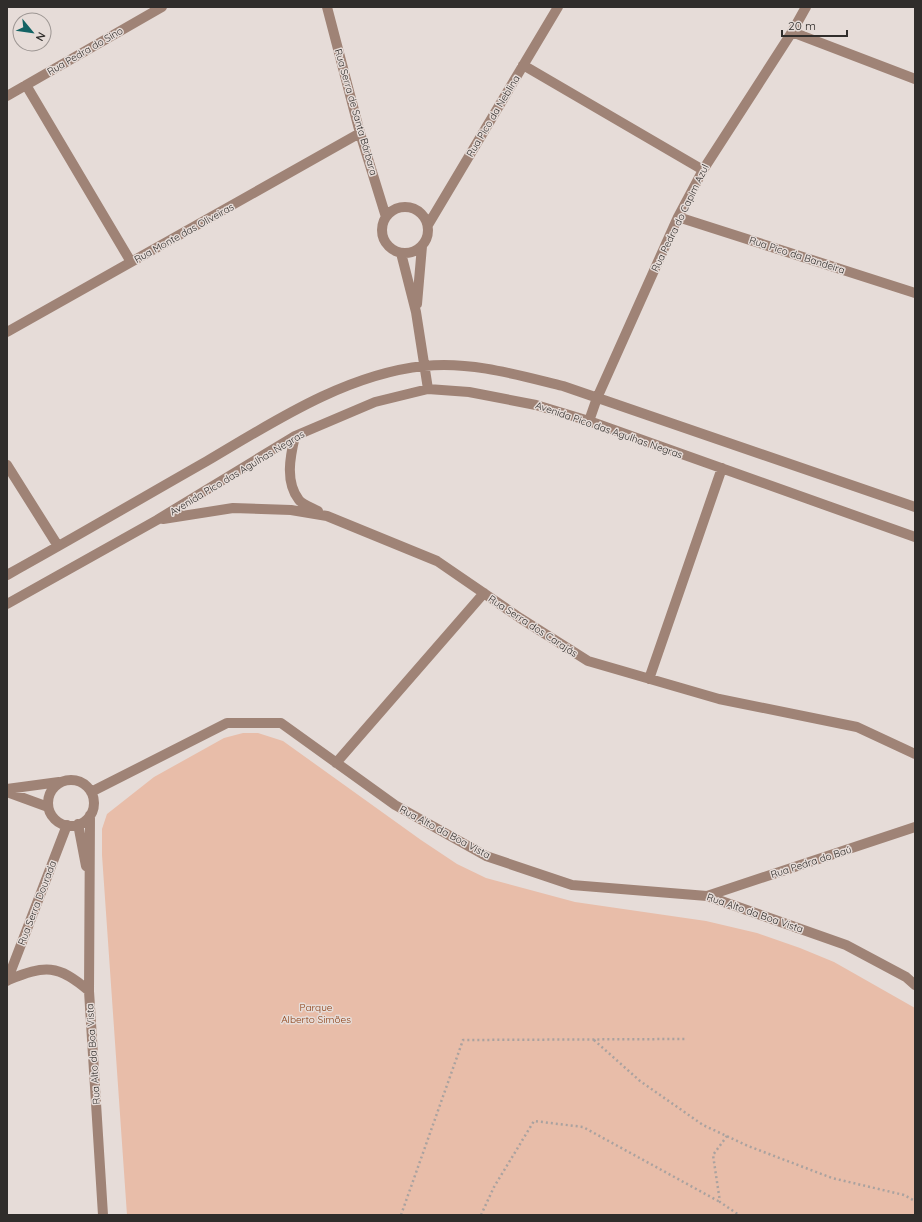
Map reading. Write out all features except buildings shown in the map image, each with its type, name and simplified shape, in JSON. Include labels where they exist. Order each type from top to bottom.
[{"type":"street","name":"Rua Pedra do Sino","points":[[7,96],[162,7]]},
{"type":"street","name":"Rua Serra de Santa Bárbara","points":[[327,7],[360,133],[386,217]]},
{"type":"street","name":"Rua Pico da Neblina","points":[[428,225],[558,7]]},
{"type":"street","name":"Rua Pedra do Capim Azul","points":[[589,421],[597,398],[678,217],[703,170],[792,32],[806,7]]},
{"type":"street","points":[[792,32],[915,79]]},
{"type":"street","points":[[523,65],[703,170]]},
{"type":"street","points":[[26,85],[131,262]]},
{"type":"street","name":"Rua Monte das Oliveiras","points":[[7,332],[360,133]]},
{"type":"street","points":[[416,312],[422,246],[428,232],[428,225],[420,212],[413,208],[398,208],[386,217],[382,232],[384,239],[394,251],[409,254],[422,246]]},
{"type":"street","name":"Rua Pico da Bandeira","points":[[678,217],[915,293]]},
{"type":"street","points":[[401,253],[416,312],[428,389]]},
{"type":"street","points":[[7,575],[289,414],[367,378],[394,370],[425,366],[446,365],[477,367],[563,386],[914,505]]},
{"type":"street","name":"Avenida Pico das Agulhas Negras","points":[[7,604],[157,520],[295,436],[375,402],[428,389],[469,392],[506,398],[536,405],[589,421],[915,537]]},
{"type":"street","points":[[295,436],[290,459],[291,481],[300,501],[327,516]]},
{"type":"street","points":[[7,465],[58,546]]},
{"type":"street","points":[[649,679],[722,468]]},
{"type":"street","name":"Rua Serra dos Carajás","points":[[157,520],[233,508],[291,510],[327,516],[437,561],[520,618],[588,661],[719,699],[857,727],[915,754]]},
{"type":"street","points":[[336,763],[484,593]]},
{"type":"street","name":"Rua Alto da Boa Vista","points":[[91,792],[228,723],[281,723],[395,805],[486,856],[572,885],[707,896],[846,945],[906,978],[915,985]]},
{"type":"street","points":[[7,789],[74,780],[87,786],[94,800],[90,815],[78,824],[67,825],[55,819],[48,807],[50,793],[60,782]]},
{"type":"street","points":[[7,792],[48,807]]},
{"type":"street","name":"Rua Alto da Boa Vista","points":[[90,815],[91,894],[89,991],[103,1215]]},
{"type":"street","name":"Rua Alto da Boa Vista","points":[[78,824],[91,894]]},
{"type":"street","name":"Rua Serra Dourada","points":[[7,980],[67,825]]},
{"type":"street","name":"Rua Pedra do Baú","points":[[707,896],[915,827]]},
{"type":"street","points":[[7,980],[25,973],[48,969],[67,974],[89,991]]},
{"type":"path","points":[[400,1215],[463,1040],[685,1039]]},
{"type":"path","points":[[594,1040],[640,1081],[703,1125],[748,1146],[832,1178],[904,1195],[915,1201]]},
{"type":"path","points":[[480,1215],[494,1187],[534,1121],[583,1127],[720,1202],[739,1215]]},
{"type":"path","points":[[720,1202],[713,1155],[727,1136]]},
{"type":"green space","name":"Parque Alberto Simões","points":[[243,733],[258,733],[283,741],[421,840],[457,864],[486,878],[575,902],[706,921],[757,933],[834,962],[915,1008],[915,1215],[127,1215],[102,855],[102,829],[107,814],[154,777],[224,738]]}]
